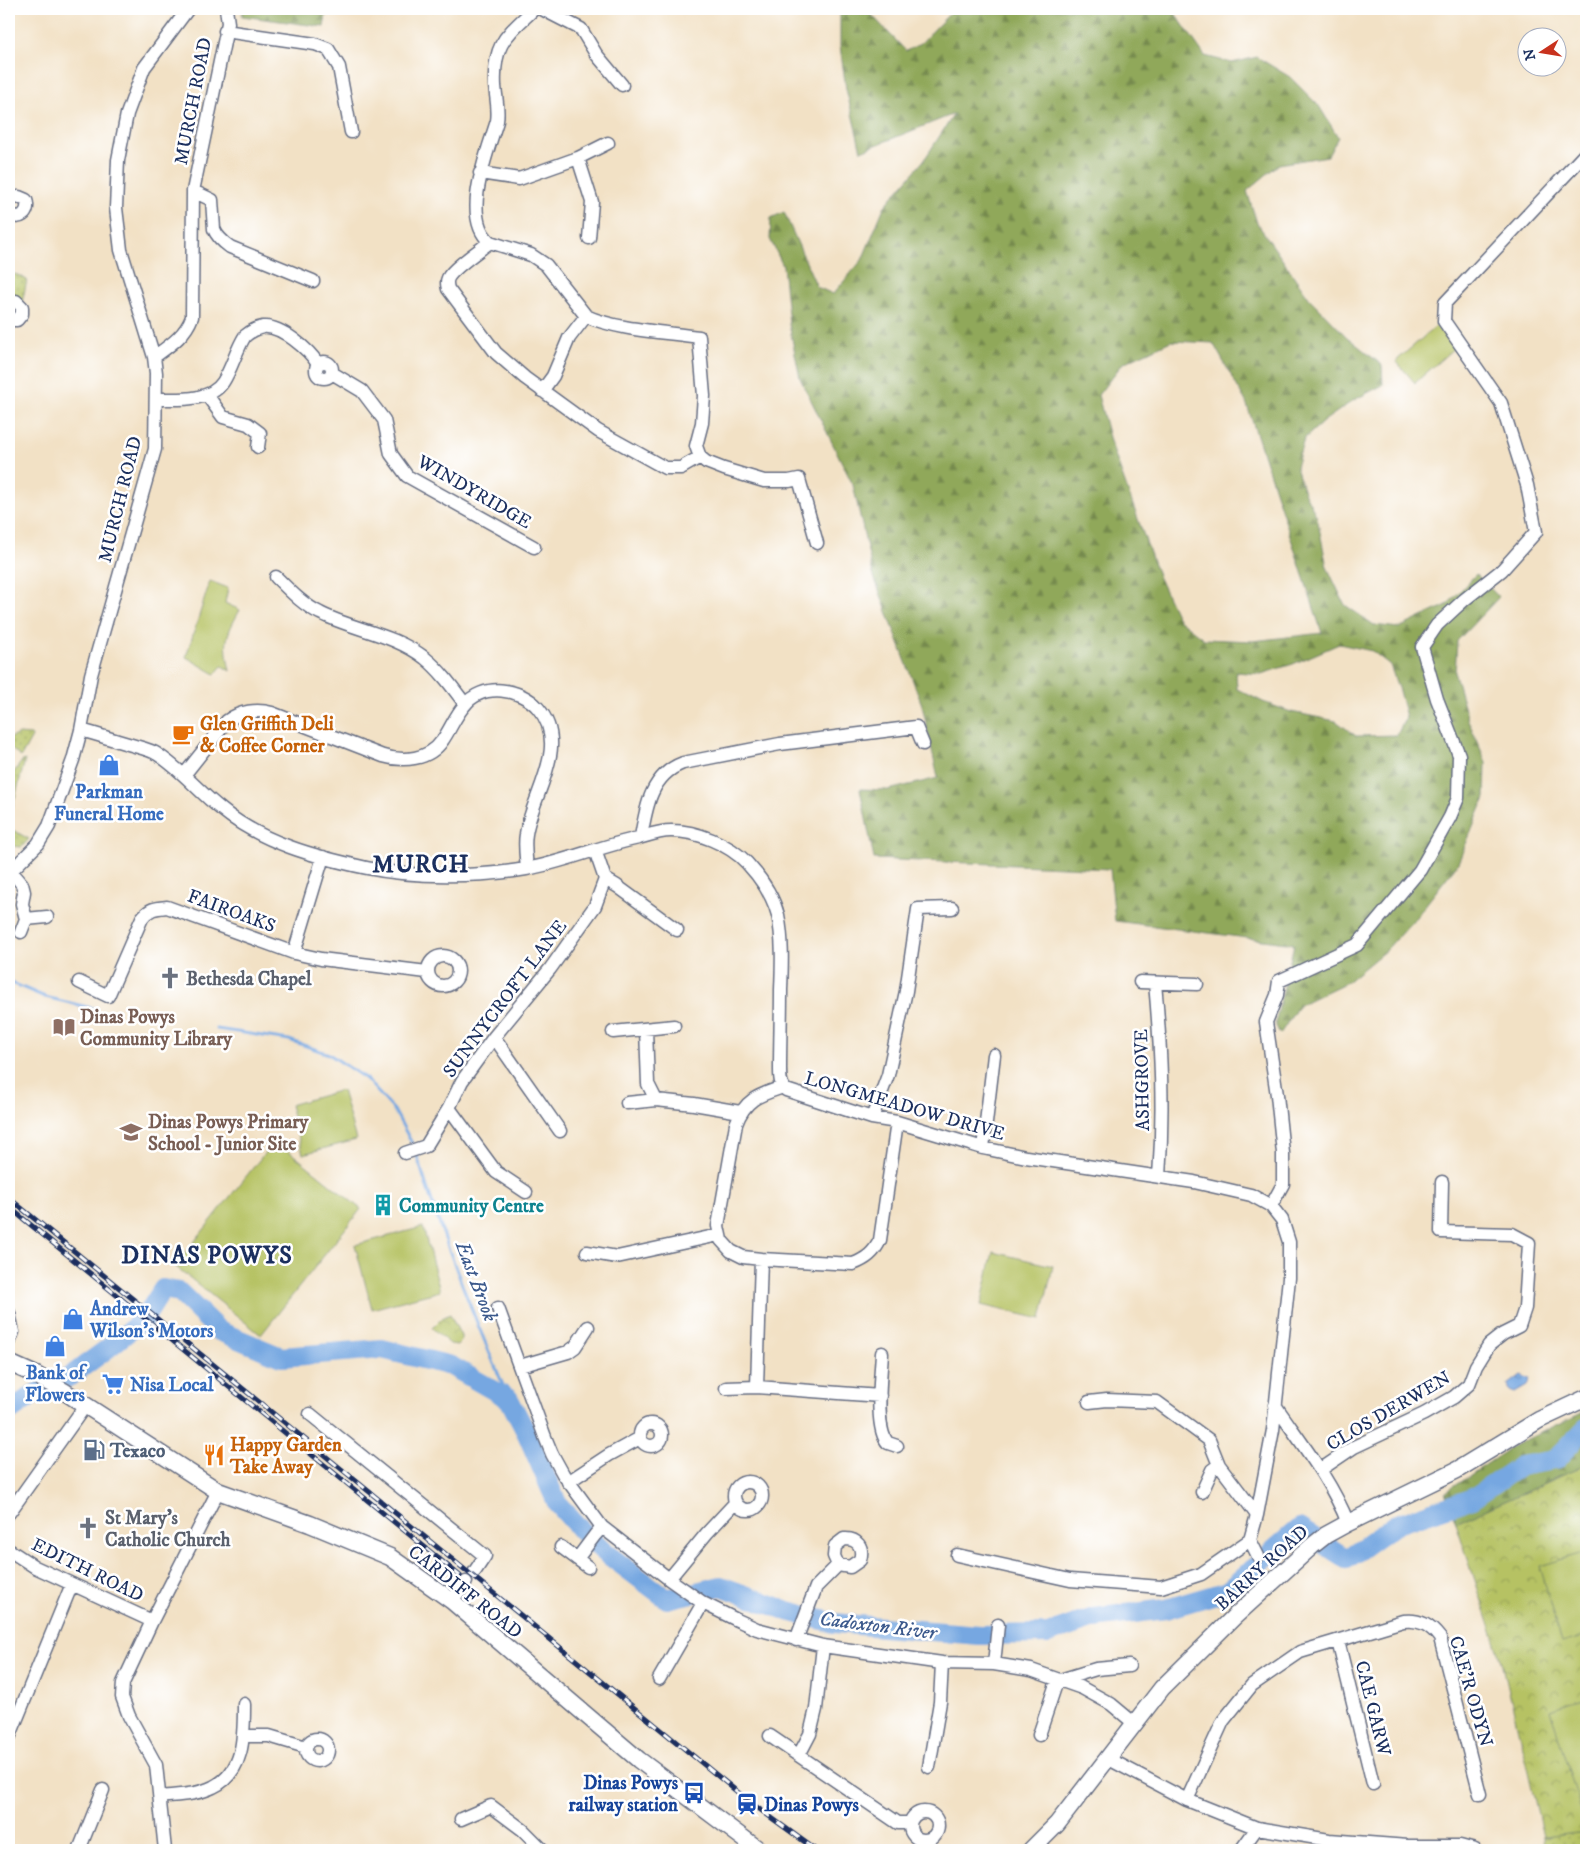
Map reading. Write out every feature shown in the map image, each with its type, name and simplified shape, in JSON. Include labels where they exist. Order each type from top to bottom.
[{"type":"main road","name":"CARDIFF ROAD","points":[[9,1363],[36,1375],[65,1392],[218,1491],[310,1524],[390,1557],[452,1601],[638,1760],[759,1850]]},
{"type":"main road","name":"BARRY ROAD","points":[[1031,1850],[1058,1824],[1106,1758],[1136,1724],[1162,1688],[1234,1617],[1312,1546],[1326,1535],[1348,1523],[1457,1470],[1539,1420],[1586,1398]]},
{"type":"street","points":[[154,357],[121,250],[116,208],[118,160],[127,114],[144,68],[188,9]]},
{"type":"street","name":"MURCH ROAD","points":[[10,872],[38,844],[49,826],[62,795],[81,730],[91,675],[155,449],[156,373],[154,357],[177,341],[192,317],[193,191],[228,23],[226,9]]},
{"type":"street","points":[[534,9],[508,34],[498,50],[495,86],[497,121],[480,173],[476,194],[478,214],[485,238],[490,242],[531,255],[546,265],[586,316],[609,324],[699,337],[704,396],[702,423],[696,446],[700,457],[706,462],[724,469],[764,481],[799,479],[817,543]]},
{"type":"street","points":[[542,9],[581,29],[596,54],[622,85]]},
{"type":"street","points":[[225,31],[315,44],[328,49],[339,67],[351,132]]},
{"type":"street","points":[[480,173],[519,179],[578,158],[608,143]]},
{"type":"street","points":[[957,1556],[1070,1580],[1161,1587],[1200,1574],[1250,1540],[1257,1515],[1273,1430],[1290,1258],[1286,1230],[1278,1213],[1271,1206],[1283,1184],[1283,1153],[1277,1095],[1266,1022],[1277,995],[1278,981],[1357,945],[1420,870],[1450,818],[1458,798],[1459,755],[1437,699],[1422,647],[1437,625],[1464,600],[1502,570],[1536,532],[1527,485],[1501,403],[1444,321],[1446,303],[1586,153]]},
{"type":"street","points":[[578,158],[592,202],[589,238]]},
{"type":"street","points":[[193,191],[212,200],[214,229],[224,243],[313,281]]},
{"type":"street","points":[[9,202],[12,198],[20,197],[26,200],[28,207],[26,213],[20,216],[14,216],[9,212]]},
{"type":"street","points":[[490,242],[448,277],[447,284],[448,289],[496,353],[542,391],[598,431],[665,468],[681,468],[700,457]]},
{"type":"street","points":[[9,302],[16,301],[22,306],[22,314],[17,320],[9,320]]},
{"type":"street","points":[[542,391],[553,376],[569,338],[586,316]]},
{"type":"street","name":"WINDYRIDGE","points":[[207,395],[222,384],[245,336],[265,327],[273,328],[290,337],[310,353],[318,364],[324,362],[330,364],[332,373],[362,391],[384,420],[391,454],[407,476],[534,547]]},
{"type":"street","points":[[156,399],[179,399],[207,395],[223,416],[248,424],[260,433],[258,447]]},
{"type":"street","points":[[276,577],[300,600],[319,612],[342,623],[394,640],[425,658],[444,677],[465,704]]},
{"type":"street","points":[[184,775],[227,721],[234,716],[251,711],[262,710],[272,713],[397,760],[420,757],[438,746],[465,704],[480,694],[505,690],[524,696],[533,702],[547,721],[551,732],[550,760],[526,833],[527,868]]},
{"type":"street","points":[[641,837],[644,818],[656,784],[669,769],[683,763],[780,744],[916,727],[923,744]]},
{"type":"street","name":"LONGMEADOW DRIVE","points":[[81,730],[156,752],[219,808],[244,826],[282,844],[370,869],[423,875],[499,873],[557,862],[641,837],[670,831],[686,832],[719,844],[744,860],[755,871],[777,912],[781,933],[780,1069],[783,1088],[872,1118],[897,1122],[983,1148],[1026,1157],[1194,1182],[1251,1195],[1271,1206]]},
{"type":"street","points":[[594,850],[605,879],[677,930]]},
{"type":"street","points":[[294,952],[323,857]]},
{"type":"street","points":[[10,872],[22,884],[24,892],[22,904],[26,919],[21,932]]},
{"type":"street","name":"SUNNYCROFT LANE","points":[[405,1153],[426,1146],[449,1108],[462,1081],[494,1037],[550,969],[595,906],[605,879]]},
{"type":"street","name":"FAIROAKS","points":[[79,982],[108,996],[138,926],[148,911],[154,908],[167,908],[294,952],[321,959],[427,972]]},
{"type":"street","points":[[872,1118],[888,1075],[906,992],[918,910],[952,908]]},
{"type":"street","points":[[26,919],[47,918]]},
{"type":"street","points":[[1140,982],[1197,984]]},
{"type":"street","name":"ASHGROVE","points":[[1154,983],[1162,1078],[1159,1177]]},
{"type":"street","points":[[613,1032],[674,1026]]},
{"type":"street","points":[[646,1029],[648,1084],[656,1100]]},
{"type":"street","points":[[494,1037],[560,1131]]},
{"type":"street","points":[[983,1148],[994,1056]]},
{"type":"street","points":[[783,1088],[750,1100],[740,1112],[736,1124],[718,1226],[721,1240],[731,1251],[743,1257],[853,1264],[870,1255],[877,1248],[880,1240],[897,1122]]},
{"type":"street","points":[[627,1103],[656,1100],[740,1112]]},
{"type":"street","points":[[449,1108],[496,1172],[526,1192]]},
{"type":"street","name":"CLOS DERWEN","points":[[1320,1470],[1354,1447],[1424,1414],[1454,1397],[1469,1384],[1476,1366],[1489,1345],[1503,1334],[1519,1326],[1525,1308],[1529,1243],[1512,1234],[1440,1232],[1442,1182]]},
{"type":"street","points":[[587,1252],[617,1257],[719,1235]]},
{"type":"street","points":[[756,1387],[761,1259]]},
{"type":"street","points":[[498,1308],[552,1454],[599,1531],[703,1603],[757,1629],[823,1646],[942,1663],[994,1664],[1031,1670],[1057,1681],[1082,1688],[1111,1704],[1136,1724]]},
{"type":"street","points":[[9,1313],[13,1332],[9,1343]]},
{"type":"street","points":[[520,1366],[568,1352],[578,1342],[588,1327]]},
{"type":"street","points":[[882,1353],[880,1396],[882,1435],[888,1443],[897,1446]]},
{"type":"street","points":[[726,1388],[756,1387],[880,1396]]},
{"type":"street","points":[[1089,1402],[1107,1400],[1157,1402],[1209,1440],[1219,1465],[1257,1515]]},
{"type":"street","points":[[1275,1405],[1320,1470],[1340,1504],[1348,1523]]},
{"type":"street","points":[[9,1513],[85,1406]]},
{"type":"street","points":[[310,1414],[486,1556],[475,1571]]},
{"type":"street","points":[[568,1482],[640,1438]]},
{"type":"street","points":[[1202,1492],[1212,1470],[1219,1465]]},
{"type":"street","points":[[165,1850],[156,1765],[129,1716],[122,1697],[123,1683],[152,1621],[218,1491]]},
{"type":"street","points":[[669,1579],[735,1503]]},
{"type":"street","points":[[577,1559],[599,1531]]},
{"type":"street","points":[[1250,1540],[1258,1556]]},
{"type":"street","points":[[561,1548],[588,1567]]},
{"type":"street","name":"EDITH ROAD","points":[[9,1550],[34,1567],[152,1621]]},
{"type":"street","points":[[796,1640],[816,1587],[838,1565]]},
{"type":"street","points":[[452,1601],[466,1582]]},
{"type":"street","points":[[9,1738],[72,1584]]},
{"type":"street","points":[[659,1679],[703,1603]]},
{"type":"street","name":"CAE'R ODYN","points":[[1186,1800],[1216,1733],[1226,1716],[1252,1685],[1295,1654],[1412,1620],[1433,1629],[1440,1638],[1480,1794]]},
{"type":"street","points":[[994,1664],[998,1624]]},
{"type":"street","name":"CAE GARW","points":[[1338,1641],[1373,1784]]},
{"type":"street","points":[[799,1755],[810,1734],[816,1708],[823,1646]]},
{"type":"street","points":[[930,1768],[940,1702],[942,1663]]},
{"type":"street","points":[[1057,1681],[1096,1669],[1129,1666]]},
{"type":"street","points":[[1039,1735],[1057,1681]]},
{"type":"street","points":[[160,1797],[197,1792],[214,1787],[232,1773],[244,1736],[244,1704]]},
{"type":"street","points":[[244,1736],[269,1736],[306,1747]]},
{"type":"street","points":[[770,1736],[898,1823],[910,1823]]},
{"type":"street","points":[[1106,1758],[1186,1800],[1257,1828],[1329,1840],[1408,1846],[1460,1846],[1475,1850]]},
{"type":"street","points":[[79,1850],[103,1790]]},
{"type":"street","points":[[461,1819],[491,1806],[523,1830],[543,1850]]},
{"type":"street","points":[[1241,1850],[1257,1828]]},
{"type":"green space","points":[[243,9],[327,9],[324,27],[242,16]]},
{"type":"green space","points":[[840,9],[866,9],[906,51],[921,43],[954,9],[1172,9],[1205,56],[1232,63],[1257,57],[1290,77],[1319,106],[1338,137],[1328,156],[1279,164],[1247,191],[1257,223],[1309,298],[1347,337],[1382,365],[1383,385],[1354,400],[1324,421],[1304,439],[1296,467],[1304,492],[1317,517],[1327,567],[1345,605],[1374,625],[1399,628],[1447,605],[1476,574],[1499,597],[1457,641],[1455,674],[1468,720],[1486,762],[1485,798],[1458,863],[1417,916],[1386,950],[1347,982],[1299,1005],[1280,1034],[1275,1024],[1294,944],[1115,921],[1110,869],[874,859],[860,789],[888,790],[938,778],[922,705],[873,574],[853,485],[800,378],[789,324],[783,266],[770,239],[771,218],[784,212],[817,287],[833,294],[862,260],[884,207],[924,160],[954,114],[861,151],[846,89],[840,46]],"holes":[[[1171,341],[1213,343],[1246,402],[1322,633],[1253,641],[1204,639],[1178,619],[1159,578],[1110,441],[1098,395],[1123,363]],[[1339,644],[1372,651],[1390,665],[1406,717],[1397,735],[1356,736],[1336,721],[1291,712],[1263,702],[1237,689],[1236,672],[1261,674],[1293,664]]]},
{"type":"green space","points":[[9,273],[27,280],[22,303],[9,296]]},
{"type":"green space","points":[[1436,326],[1455,347],[1415,383],[1396,361]]},
{"type":"green space","points":[[210,581],[228,588],[225,603],[240,610],[227,639],[230,671],[222,666],[215,674],[186,657]]},
{"type":"green space","points":[[19,734],[31,735],[32,737],[21,757],[9,747],[10,738]]},
{"type":"green space","points":[[25,760],[9,821],[9,779],[22,761]]},
{"type":"green space","points":[[9,828],[29,839],[22,847],[9,846]]},
{"type":"green space","points":[[342,1090],[356,1140],[303,1154],[290,1105]]},
{"type":"green space","points":[[275,1140],[361,1209],[261,1335],[175,1266]]},
{"type":"green space","points":[[423,1227],[440,1291],[372,1309],[355,1245]]},
{"type":"green space","points":[[993,1252],[1053,1266],[1041,1319],[981,1305]]},
{"type":"green space","points":[[450,1314],[461,1336],[461,1341],[457,1345],[450,1344],[432,1328],[442,1318]]},
{"type":"green space","points":[[1586,1411],[1586,1465],[1456,1523],[1445,1492],[1515,1445]]},
{"type":"green space","points":[[1586,1465],[1586,1832],[1543,1837],[1503,1665],[1456,1523]]},
{"type":"green space","points":[[1586,1552],[1586,1635],[1562,1642],[1540,1566]]},
{"type":"green space","points":[[1586,1698],[1586,1820],[1584,1821],[1550,1709]]},
{"type":"green space","points":[[1586,1832],[1586,1850],[1544,1850],[1543,1837]]},
{"type":"water","points":[[1521,1375],[1530,1379],[1527,1386],[1515,1393],[1510,1391],[1508,1385]]},
{"type":"waterway","name":"East Brook","points":[[9,980],[45,997],[96,1009]]},
{"type":"waterway","name":"East Brook","points":[[217,1029],[289,1040],[329,1054],[366,1079],[394,1110],[414,1147]]},
{"type":"waterway","name":"East Brook","points":[[416,1153],[459,1277],[509,1399]]},
{"type":"waterway","name":"Cadoxton River","points":[[9,1412],[33,1395],[72,1375],[107,1349],[144,1319],[163,1289],[179,1292],[219,1331],[281,1357],[382,1349],[451,1366],[509,1399],[527,1434],[557,1503],[603,1551],[667,1599],[721,1586],[788,1611],[834,1623],[979,1635],[1048,1634],[1094,1618],[1166,1609],[1227,1591],[1299,1528],[1347,1559],[1394,1525],[1473,1498],[1520,1466],[1555,1460],[1586,1428]]},
{"type":"railway","points":[[9,1198],[751,1803],[816,1850]]},
{"type":"railway","points":[[9,1207],[460,1576]]},
{"type":"place","name":"Glen Griffith Deli & Coffee Corner","points":[[183,734]]},
{"type":"place","name":"Parkman Funeral Home","points":[[109,765]]},
{"type":"place","name":"Bethesda Chapel","points":[[170,978]]},
{"type":"place","name":"Dinas Powys Community Library","points":[[64,1027]]},
{"type":"place","name":"Dinas Powys Primary School - Junior Site","points":[[131,1132]]},
{"type":"place","name":"Community Centre","points":[[383,1205]]},
{"type":"place","name":"Andrew Wilson's Motors","points":[[73,1319]]},
{"type":"place","name":"Bank of Flowers","points":[[55,1346]]},
{"type":"place","name":"Nisa Local","points":[[113,1384]]},
{"type":"place","name":"Texaco","points":[[94,1450]]},
{"type":"place","name":"Happy Garden Take Away","points":[[214,1455]]},
{"type":"place","name":"St Mary's Catholic Church","points":[[88,1528]]},
{"type":"place","name":"Dinas Powys railway station","points":[[694,1793]]},
{"type":"place","name":"Dinas Powys","points":[[747,1804]]},
{"type":"district","name":"MURCH","points":[[421,864]]},
{"type":"district","name":"DINAS POWYS","points":[[207,1255]]}]
